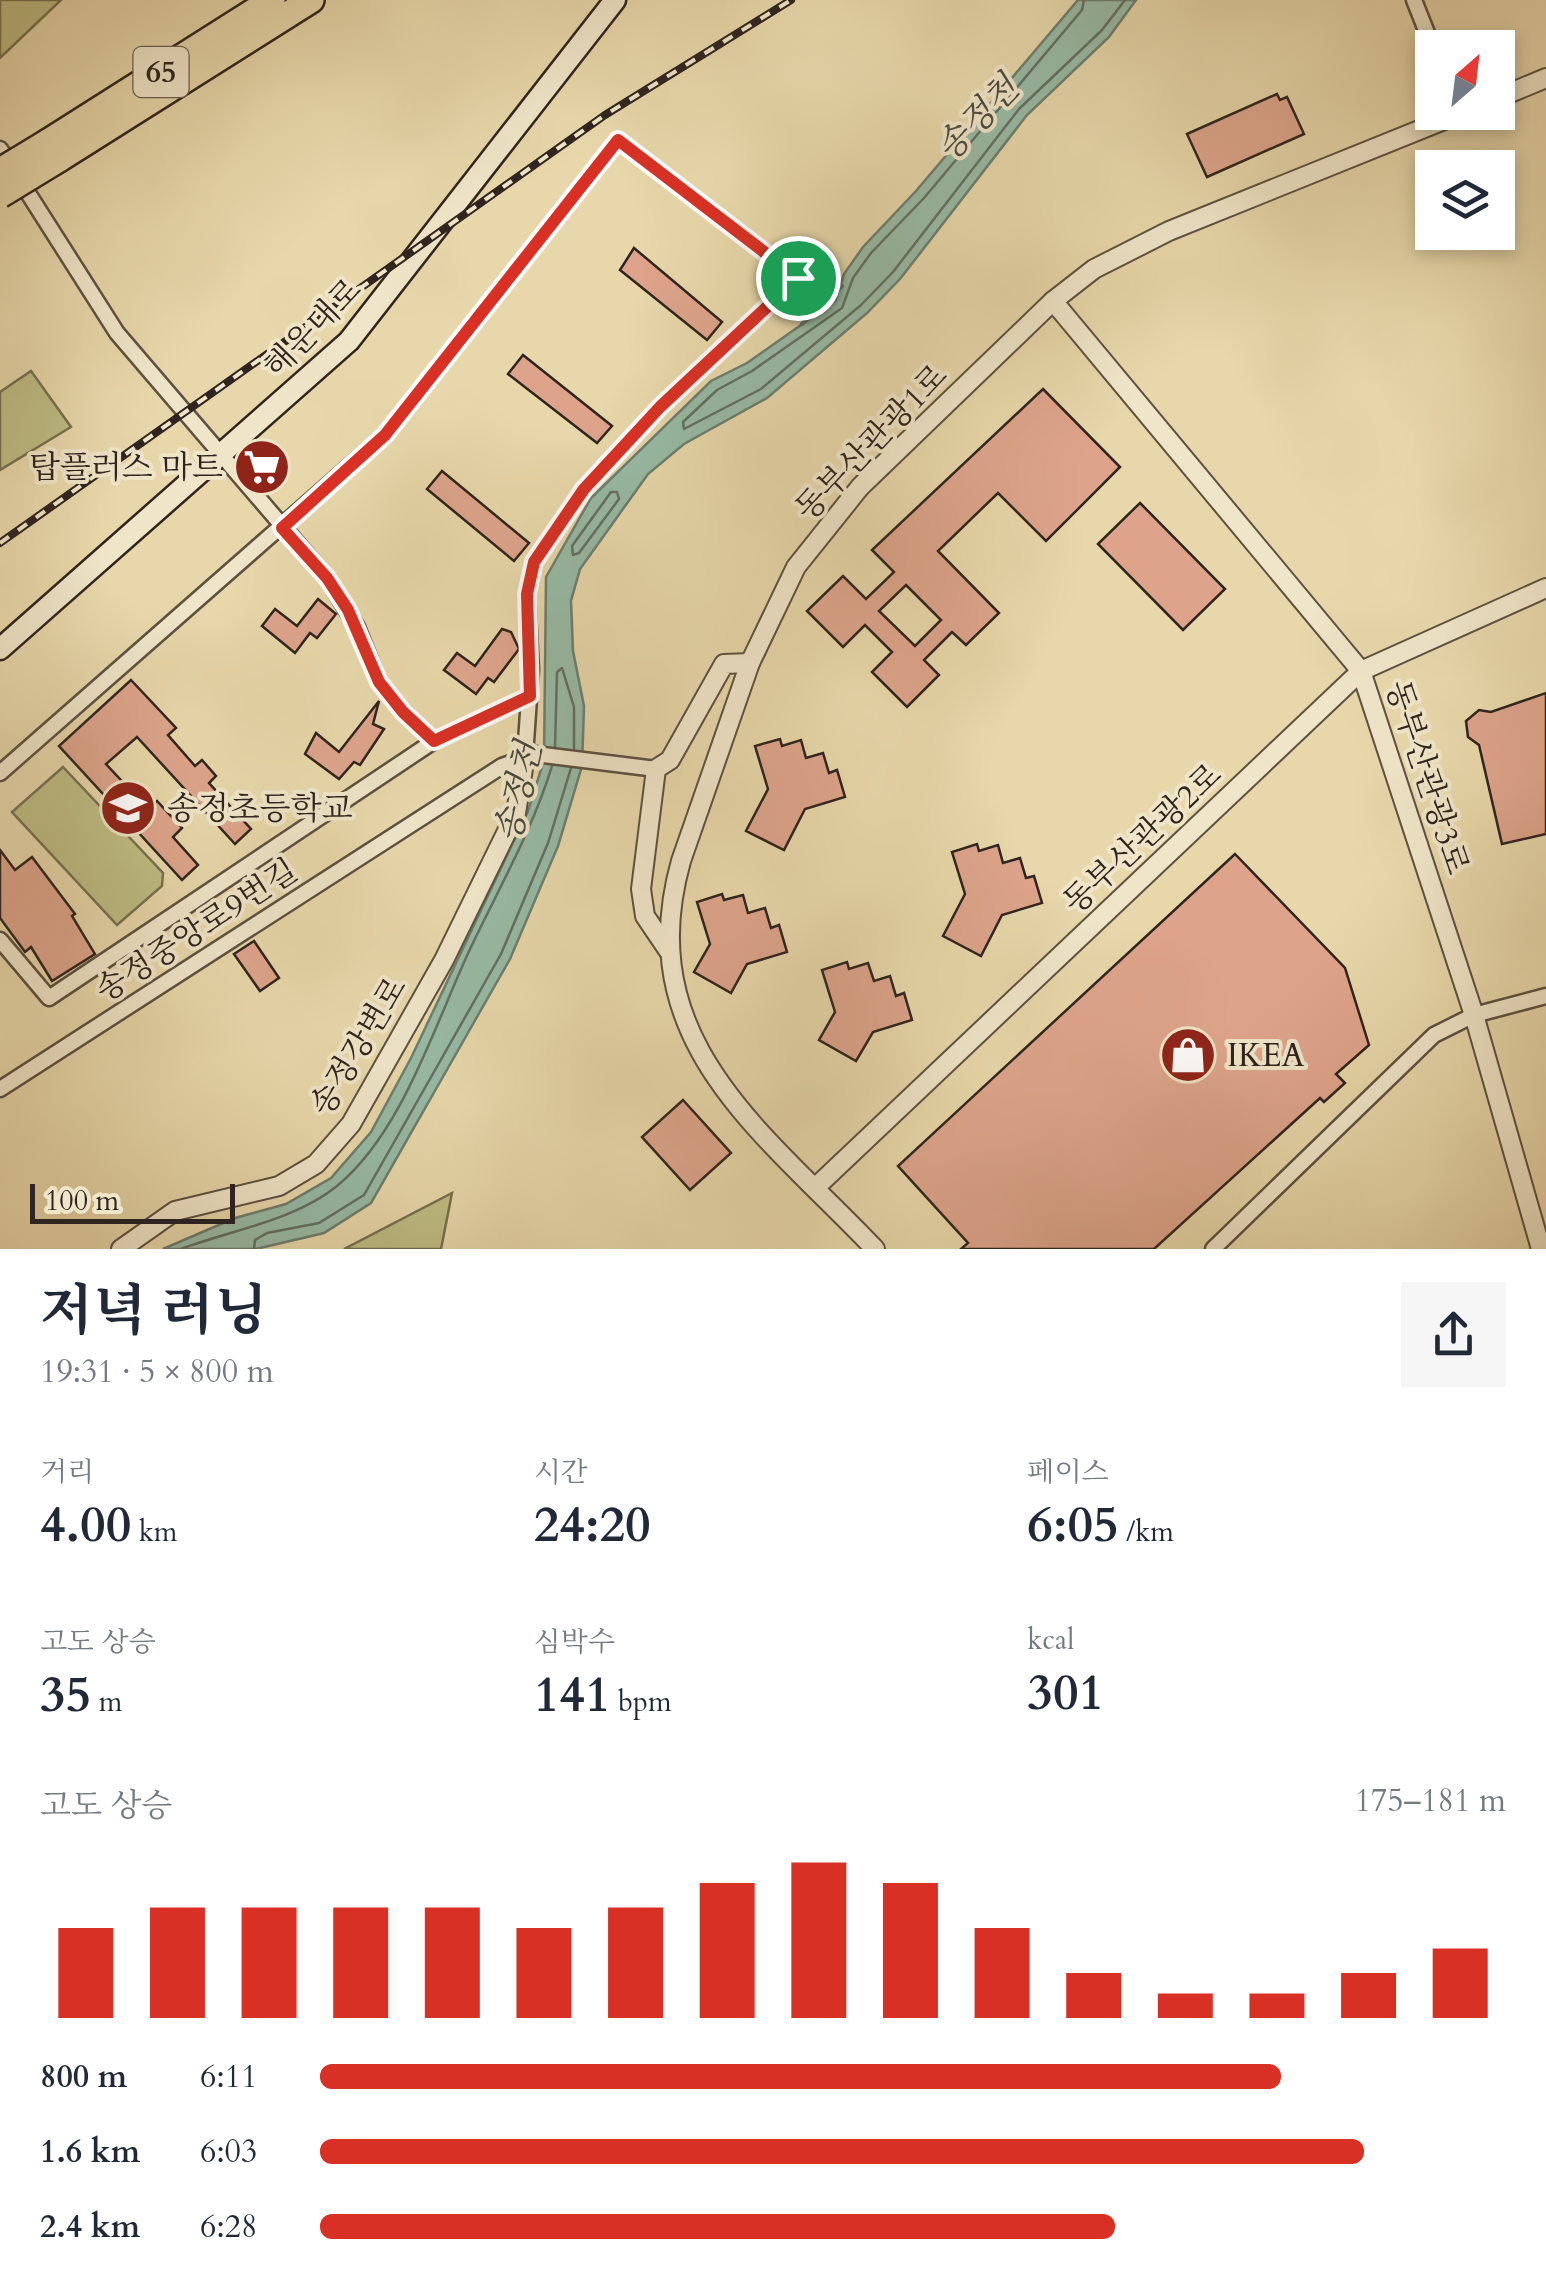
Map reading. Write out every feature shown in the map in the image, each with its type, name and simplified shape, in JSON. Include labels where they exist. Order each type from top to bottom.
[{"type":"highway","name":"65","points":[[0,194],[54,150],[272,0]]},
{"type":"highway","name":"65","points":[[0,171],[54,150],[310,0]]},
{"type":"main road","name":"해운대로","points":[[0,650],[356,333],[616,0]]},
{"type":"street","points":[[1414,0],[1426,30]]},
{"type":"street","points":[[1515,91],[1546,78]]},
{"type":"street","name":"동부산관광1로","points":[[875,1249],[734,1103],[698,1052],[680,1012],[668,950],[672,892],[681,861],[750,663],[796,567],[860,488],[1053,300],[1094,269],[1169,231],[1419,130]]},
{"type":"street","points":[[0,773],[385,435],[618,140],[798,278],[660,407],[584,489],[534,562],[527,594],[530,755],[647,768],[670,760],[724,664],[750,663]]},
{"type":"street","points":[[0,150],[117,333],[327,578],[348,610],[379,682],[434,741]]},
{"type":"street","name":"동부산관광3로","points":[[1053,300],[1362,671],[1474,1015],[1542,1249]]},
{"type":"street","name":"동부산관광2로","points":[[816,1187],[1362,671],[1546,588]]},
{"type":"street","points":[[0,940],[49,998],[434,741],[530,696]]},
{"type":"street","name":"송정중앙로9번길","points":[[0,1088],[502,766],[530,755]]},
{"type":"street","name":"송정강변로","points":[[121,1249],[175,1211],[279,1186],[316,1164],[351,1124],[444,960],[516,813],[530,755]]},
{"type":"street","points":[[647,768],[640,889],[645,916],[668,950]]},
{"type":"street","points":[[1213,1249],[1434,1035],[1474,1015],[1546,996]]},
{"type":"shaded area","points":[[0,0],[61,0],[0,58]]},
{"type":"shaded area","points":[[31,371],[71,427],[0,470],[0,392]]},
{"type":"shaded area","points":[[63,767],[163,873],[162,886],[117,925],[12,812]]},
{"type":"shaded area","points":[[452,1193],[441,1249],[344,1249]]},
{"type":"water","name":"송정천","points":[[1078,0],[1136,0],[1109,37],[1027,115],[900,279],[867,313],[767,398],[684,444],[648,474],[580,569],[571,601],[573,651],[584,706],[582,766],[558,846],[510,959],[371,1203],[324,1233],[256,1249],[163,1249],[235,1218],[286,1204],[331,1178],[371,1132],[411,1058],[528,811],[544,760],[546,577],[591,498],[711,381],[747,363],[835,301],[844,274],[863,247],[916,191]]},
{"type":"building","points":[[1277,94],[1280,100],[1287,97],[1304,134],[1207,177],[1187,134]]},
{"type":"building","points":[[634,248],[722,322],[707,340],[620,270]]},
{"type":"building","points":[[523,355],[612,426],[597,443],[508,374]]},
{"type":"building","points":[[1043,389],[1120,467],[1046,541],[998,493],[938,551],[999,613],[966,645],[952,632],[924,660],[939,675],[907,707],[872,672],[892,652],[865,625],[843,647],[807,611],[843,576],[866,599],[894,572],[872,550]],"holes":[[[906,585],[941,620],[915,646],[879,611]]]},
{"type":"building","points":[[442,471],[529,543],[514,561],[427,489]]},
{"type":"building","points":[[1140,503],[1225,589],[1183,630],[1098,544]]},
{"type":"building","points":[[318,599],[336,614],[317,638],[310,633],[295,653],[262,626],[275,609],[297,626]]},
{"type":"building","points":[[502,629],[511,632],[519,649],[494,682],[488,678],[476,694],[444,670],[457,653],[475,666]]},
{"type":"building","points":[[131,680],[176,728],[168,735],[195,766],[202,760],[216,776],[209,783],[251,829],[235,844],[137,737],[106,764],[148,809],[157,801],[182,828],[173,837],[198,865],[182,880],[59,746]]},
{"type":"building","points":[[1546,693],[1546,834],[1502,844],[1479,745],[1468,737],[1466,721],[1479,710],[1491,712]]},
{"type":"building","points":[[379,701],[373,724],[384,729],[360,765],[354,762],[339,779],[305,754],[316,733],[339,752]]},
{"type":"building","points":[[780,739],[782,746],[801,740],[806,758],[823,753],[829,773],[837,770],[845,797],[805,809],[784,850],[746,831],[768,789],[755,746]]},
{"type":"building","points":[[977,844],[979,851],[998,845],[1003,863],[1020,858],[1026,878],[1034,876],[1042,903],[1002,915],[981,956],[943,936],[965,894],[952,852]]},
{"type":"building","points":[[0,850],[15,870],[32,857],[75,914],[72,916],[95,954],[52,981],[31,947],[25,952],[0,918]]},
{"type":"building","name":"IKEA","points":[[1235,854],[1345,968],[1369,1045],[1336,1074],[1345,1083],[1324,1102],[1320,1098],[1154,1249],[961,1249],[968,1243],[898,1166]]},
{"type":"building","points":[[722,894],[724,900],[743,895],[748,913],[765,908],[771,928],[779,925],[787,952],[747,964],[731,993],[694,972],[710,944],[697,902]]},
{"type":"building","points":[[254,941],[279,978],[260,991],[234,954]]},
{"type":"building","points":[[847,962],[849,969],[868,963],[874,981],[890,976],[896,996],[904,993],[912,1020],[873,1032],[856,1061],[819,1040],[835,1012],[822,970]]},
{"type":"building","points":[[683,1100],[731,1153],[690,1190],[642,1137]]},
{"type":"waterway","name":"송정천","points":[[802,324],[842,286]]},
{"type":"railway","points":[[0,543],[605,115],[791,0]]},
{"type":"place","name":"탑플러스 마트","points":[[262,467]]},
{"type":"place","name":"송정초등학교","points":[[128,808]]},
{"type":"place","name":"IKEA","points":[[1188,1055]]},
{"type":"route","points":[[618,140],[798,278],[660,407],[584,489],[534,562],[527,594],[530,696],[434,741],[379,682],[348,610],[327,578],[282,528],[385,435],[618,140]]}]
